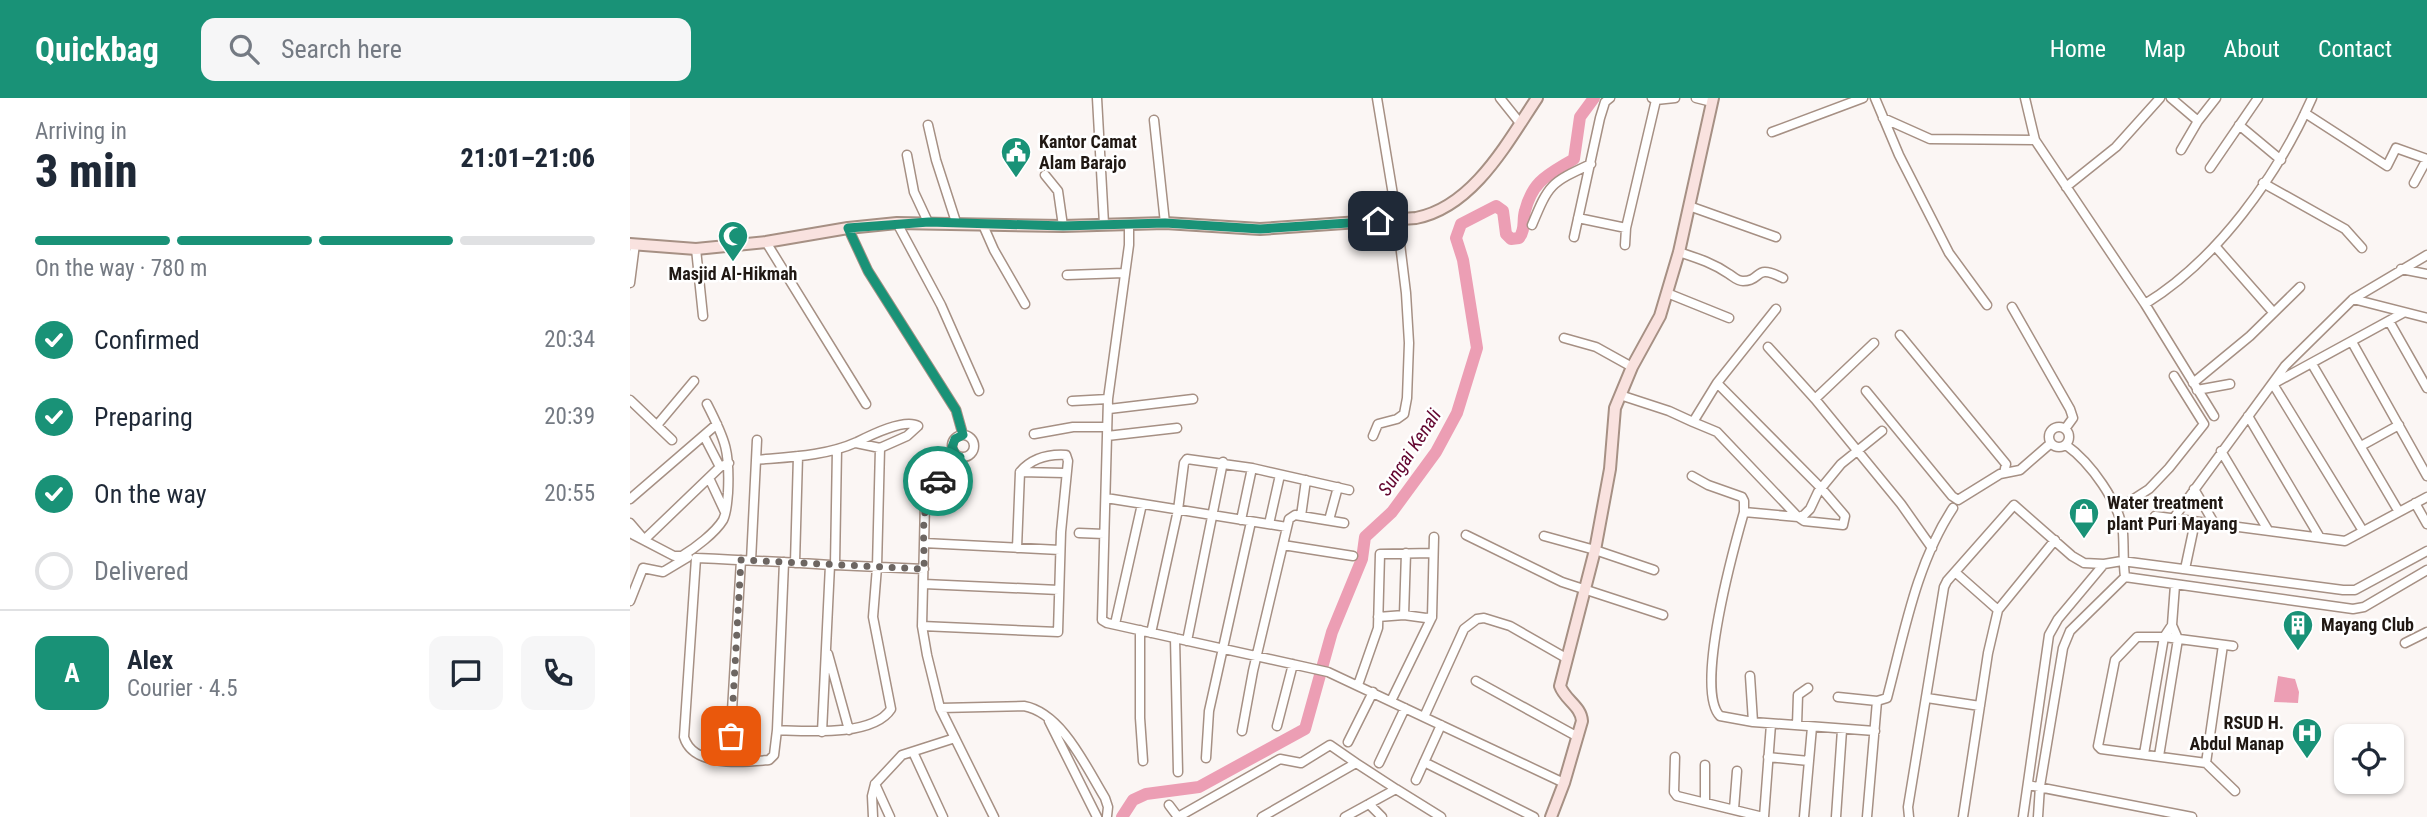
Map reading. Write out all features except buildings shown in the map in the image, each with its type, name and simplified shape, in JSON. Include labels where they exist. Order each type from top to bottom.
[{"type":"main road","points":[[633,244],[696,249],[897,223],[1063,226],[1165,223],[1260,229],[1339,225],[1432,215],[1458,200],[1489,166],[1537,98]]},
{"type":"main road","points":[[1551,817],[1564,783],[1582,716],[1563,694],[1560,686],[1595,550],[1611,469],[1615,408],[1632,367],[1660,316],[1679,252],[1713,100]]},
{"type":"street","points":[[1097,98],[1104,224]]},
{"type":"street","points":[[1373,436],[1378,424],[1400,418],[1407,408],[1409,343],[1397,219],[1377,98]]},
{"type":"street","points":[[1500,98],[1520,123]]},
{"type":"street","points":[[1574,237],[1600,118],[1605,102],[1610,98]]},
{"type":"street","points":[[1625,246],[1626,228],[1654,99],[1675,98]]},
{"type":"street","points":[[1696,98],[1713,100]]},
{"type":"street","points":[[1772,132],[1863,98]]},
{"type":"street","points":[[1875,98],[1899,155],[1949,253],[1987,305]]},
{"type":"street","points":[[2025,98],[2035,140],[2145,304],[2214,416]]},
{"type":"street","points":[[2066,187],[2116,147],[2160,98]]},
{"type":"street","points":[[2171,98],[2198,121]]},
{"type":"street","points":[[2182,150],[2198,121],[2216,98]]},
{"type":"street","points":[[2210,168],[2258,98]]},
{"type":"street","points":[[2145,304],[2174,285],[2215,246],[2254,198],[2281,160],[2312,98]]},
{"type":"street","points":[[2305,113],[2387,166],[2396,148],[2427,159],[2414,183]]},
{"type":"street","points":[[1883,118],[1930,139],[2035,140]]},
{"type":"street","points":[[1154,120],[1165,223]]},
{"type":"street","points":[[928,125],[956,222]]},
{"type":"street","points":[[2239,125],[2281,160]]},
{"type":"street","points":[[907,155],[914,192],[929,222]]},
{"type":"street","points":[[1532,225],[1546,191],[1563,177],[1591,164]]},
{"type":"street","points":[[1045,175],[1058,191],[1063,226]]},
{"type":"street","points":[[2263,183],[2345,229],[2362,248]]},
{"type":"street","points":[[1689,206],[1776,237]]},
{"type":"street","points":[[1578,218],[1626,228]]},
{"type":"street","points":[[897,223],[941,305],[979,391]]},
{"type":"street","points":[[1129,224],[1129,245],[1108,399],[1102,620],[1328,672],[1564,783]]},
{"type":"street","points":[[983,225],[1025,304]]},
{"type":"street","points":[[848,228],[868,271],[956,410],[963,435],[971,439],[974,447],[969,455],[960,457],[933,486],[925,503],[922,626],[940,708],[994,817]]},
{"type":"street","points":[[766,242],[866,404]]},
{"type":"street","points":[[630,283],[633,244]]},
{"type":"street","points":[[2215,246],[2273,312]]},
{"type":"street","points":[[696,249],[703,316]]},
{"type":"street","points":[[1679,252],[1708,261],[1739,281],[1747,281],[1769,271],[1783,278]]},
{"type":"street","points":[[2173,519],[2285,366],[2353,299],[2427,255]]},
{"type":"street","points":[[2401,269],[2427,274]]},
{"type":"street","points":[[1066,275],[1124,273]]},
{"type":"street","points":[[2195,386],[2300,287]]},
{"type":"street","points":[[1667,293],[1729,318]]},
{"type":"street","points":[[2353,299],[2427,318]]},
{"type":"street","points":[[2012,307],[2070,409],[2073,418],[2065,429]]},
{"type":"street","points":[[1693,422],[1717,383],[1776,309]]},
{"type":"street","points":[[2273,384],[2403,313]]},
{"type":"street","points":[[2389,321],[2427,388]]},
{"type":"street","points":[[1900,335],[2006,464],[2004,473]]},
{"type":"street","points":[[1564,338],[1596,347],[1632,367]]},
{"type":"street","points":[[2352,342],[2427,476]]},
{"type":"street","points":[[1815,398],[1874,343]]},
{"type":"street","points":[[1768,347],[1815,398],[1901,504],[1932,548]]},
{"type":"street","points":[[2312,364],[2399,512]]},
{"type":"street","points":[[2118,509],[2149,489],[2204,424],[2174,376]]},
{"type":"street","points":[[658,424],[694,381]]},
{"type":"street","points":[[1620,395],[1669,411],[1717,432],[1798,517],[1843,525],[1845,516],[1821,488],[1717,383]]},
{"type":"street","points":[[2195,386],[2230,384]]},
{"type":"street","points":[[2273,384],[2363,531]]},
{"type":"street","points":[[1866,391],[1958,500],[2004,473],[2020,470],[2051,443]]},
{"type":"street","points":[[1072,401],[1108,399]]},
{"type":"street","points":[[1108,409],[1193,399]]},
{"type":"street","points":[[630,400],[672,440]]},
{"type":"street","points":[[630,601],[643,568],[663,572],[686,558],[721,523],[726,512],[729,463],[718,425],[706,404]]},
{"type":"street","points":[[2248,416],[2319,536]]},
{"type":"street","points":[[630,499],[718,425]]},
{"type":"street","points":[[756,460],[837,449],[885,430],[918,425],[907,436],[880,447],[856,443]]},
{"type":"street","points":[[2361,446],[2399,425]]},
{"type":"street","points":[[1034,434],[1073,427],[1107,432],[1177,428]]},
{"type":"street","points":[[2052,429],[2065,429],[2070,438],[2066,445],[2057,448],[2051,443],[2048,434],[2052,429]]},
{"type":"street","points":[[1744,512],[1798,517],[1810,509],[1821,488],[1841,464],[1882,431]]},
{"type":"street","points":[[960,457],[952,447],[955,439],[963,435]]},
{"type":"street","points":[[704,436],[720,467]]},
{"type":"street","points":[[751,561],[757,440]]},
{"type":"street","points":[[2066,445],[2081,456],[2118,509],[2123,532],[2124,578]]},
{"type":"street","points":[[777,730],[849,730],[878,720],[891,709],[873,618],[880,447]]},
{"type":"street","points":[[821,732],[837,449]]},
{"type":"street","points":[[2221,452],[2268,530]]},
{"type":"street","points":[[922,626],[1058,632],[1060,550],[1068,461],[1066,455],[1028,463],[1020,472],[1017,548]]},
{"type":"street","points":[[795,563],[798,456]]},
{"type":"street","points":[[1151,633],[1178,510],[1184,463],[1187,459],[1223,462],[1349,490]]},
{"type":"street","points":[[1187,641],[1223,462]]},
{"type":"street","points":[[644,540],[710,480],[720,467],[729,463]]},
{"type":"street","points":[[1241,520],[1252,468]]},
{"type":"street","points":[[1020,472],[1065,473]]},
{"type":"street","points":[[1269,524],[1280,475]]},
{"type":"street","points":[[1692,476],[1744,501],[1744,512],[1725,583],[1712,668],[1714,709],[1720,716],[1753,722],[1875,731]]},
{"type":"street","points":[[710,480],[726,512]]},
{"type":"street","points":[[1301,516],[1306,480]]},
{"type":"street","points":[[1329,520],[1338,487]]},
{"type":"street","points":[[2194,489],[2214,523]]},
{"type":"street","points":[[1106,498],[1287,527]]},
{"type":"street","points":[[2155,516],[2345,541],[2423,502],[2427,524]]},
{"type":"street","points":[[1115,624],[1142,504]]},
{"type":"street","points":[[1909,817],[1908,807],[1944,587],[2014,505],[2081,562],[2104,564],[2122,561],[2355,590],[2427,551]]},
{"type":"street","points":[[1838,697],[1877,701],[1887,698],[1917,584],[1935,536],[1953,508]]},
{"type":"street","points":[[1242,732],[1257,655],[1287,527],[1292,516],[1344,523]]},
{"type":"street","points":[[1206,758],[1209,711],[1221,648],[1251,522]]},
{"type":"street","points":[[2185,569],[2195,522]]},
{"type":"street","points":[[630,523],[644,540]]},
{"type":"street","points":[[630,533],[678,557],[694,548]]},
{"type":"street","points":[[1079,533],[1104,534]]},
{"type":"street","points":[[1466,535],[1562,582],[1663,615]]},
{"type":"street","points":[[1544,536],[1654,570]]},
{"type":"street","points":[[1391,701],[1432,617],[1434,537]]},
{"type":"street","points":[[1963,817],[1998,610],[2055,540]]},
{"type":"street","points":[[925,543],[1060,550]]},
{"type":"street","points":[[1283,545],[1353,556]]},
{"type":"street","points":[[1404,615],[1406,553]]},
{"type":"street","points":[[1358,685],[1376,638],[1380,554],[1433,553]]},
{"type":"street","points":[[784,562],[774,755],[771,759],[729,761],[704,758],[686,744],[684,737],[696,558],[784,562],[832,565],[924,569]]},
{"type":"street","points":[[729,761],[741,560]]},
{"type":"street","points":[[2023,817],[2049,635],[2058,619],[2104,564]]},
{"type":"street","points":[[2038,817],[2040,786],[2063,648],[2070,631],[2119,580],[2132,577],[2353,609],[2364,607],[2427,570]]},
{"type":"street","points":[[1955,572],[1998,610]]},
{"type":"street","points":[[924,584],[1059,590]]},
{"type":"street","points":[[2368,584],[2376,600]]},
{"type":"street","points":[[2159,756],[2178,639],[2172,625],[2175,585]]},
{"type":"street","points":[[1378,617],[1432,617]]},
{"type":"street","points":[[1424,717],[1464,629],[1477,619],[1485,618],[1510,626],[1566,658]]},
{"type":"street","points":[[2144,754],[2164,637],[2172,625]]},
{"type":"street","points":[[1140,630],[1143,761]]},
{"type":"street","points":[[2405,643],[2427,632]]},
{"type":"street","points":[[2233,646],[2139,635],[2118,655],[2098,746],[2101,749],[2206,763],[2235,791]]},
{"type":"street","points":[[1175,638],[1178,772]]},
{"type":"street","points":[[2206,763],[2223,645]]},
{"type":"street","points":[[826,648],[849,730]]},
{"type":"street","points":[[1278,726],[1293,664]]},
{"type":"street","points":[[1750,676],[1753,722]]},
{"type":"street","points":[[1476,681],[1578,737]]},
{"type":"street","points":[[1797,725],[1798,695],[1808,688]]},
{"type":"street","points":[[1348,742],[1373,692]]},
{"type":"street","points":[[1927,698],[1980,706]]},
{"type":"street","points":[[1867,817],[1877,701]]},
{"type":"street","points":[[940,708],[1037,708],[1065,733],[1108,807],[1105,817]]},
{"type":"street","points":[[1379,762],[1405,708]]},
{"type":"street","points":[[1048,718],[1105,817]]},
{"type":"street","points":[[1675,757],[1675,794],[1763,817],[1770,724]]},
{"type":"street","points":[[1416,780],[1441,725]]},
{"type":"street","points":[[1804,817],[1812,727]]},
{"type":"street","points":[[1836,817],[1842,730]]},
{"type":"street","points":[[873,817],[872,796],[875,784],[902,755],[955,738]]},
{"type":"street","points":[[1169,805],[1178,817],[1280,759],[1301,763],[1330,745],[1441,817]]},
{"type":"street","points":[[913,752],[943,817]]},
{"type":"street","points":[[1768,757],[1809,761]]},
{"type":"street","points":[[1424,762],[1534,817]]},
{"type":"street","points":[[1262,817],[1356,763]]},
{"type":"street","points":[[1705,765],[1705,802]]},
{"type":"street","points":[[1734,809],[1737,771]]},
{"type":"street","points":[[875,784],[890,817]]},
{"type":"street","points":[[2028,785],[2138,813],[2192,817]]},
{"type":"street","points":[[1345,817],[1396,789]]},
{"type":"street","points":[[1369,804],[1382,817]]},
{"type":"shaded area","points":[[2278,676],[2295,679],[2299,692],[2298,703],[2274,702]]},
{"type":"waterway","name":"Sungai Kenali","points":[[1122,817],[1133,800],[1146,794],[1199,787],[1305,729],[1332,632],[1362,559],[1365,537],[1392,512],[1436,452],[1457,413],[1477,348],[1463,260],[1456,238],[1461,224],[1496,206],[1503,211],[1506,234],[1511,239],[1519,238],[1532,192],[1549,174],[1574,159],[1580,117],[1594,98]]},
{"type":"way so far","points":[[731,736],[741,560],[924,569],[925,503],[938,481]]},
{"type":"place","name":"Kantor Camat Alam Barajo","points":[[1016,179]]},
{"type":"place","name":"Masjid Al-Hikmah","points":[[733,263]]},
{"type":"place","name":"Water treatment plant Puri Mayang","points":[[2084,540]]},
{"type":"place","name":"Mayang Club","points":[[2298,652]]},
{"type":"place","name":"RSUD H. Abdul Manap","points":[[2307,760]]},
{"type":"route","points":[[938,481],[960,457],[952,447],[952,442],[963,435],[956,410],[868,271],[848,228],[897,223],[956,222],[1063,226],[1165,223],[1260,229],[1378,221]]}]
